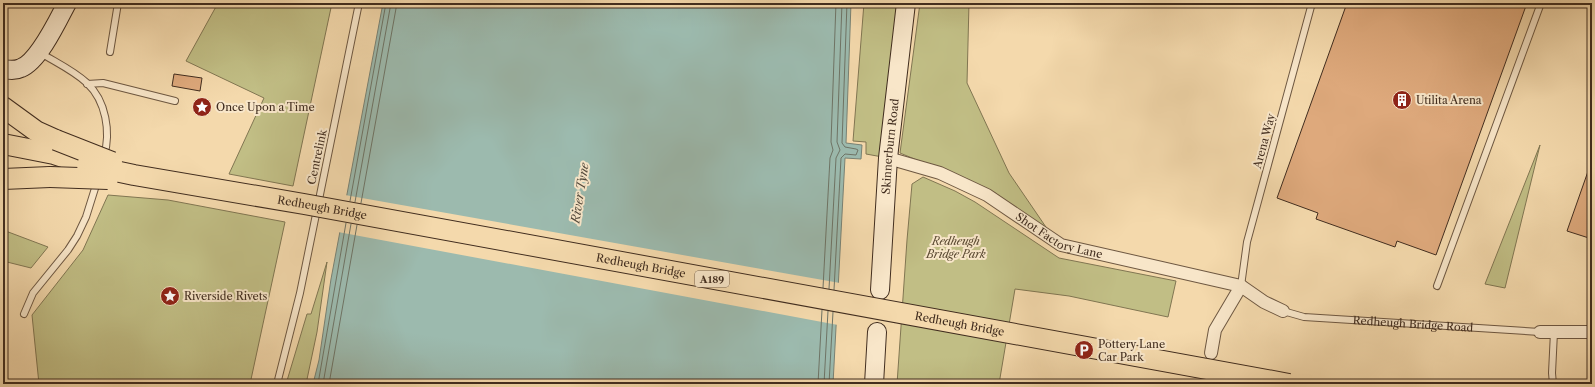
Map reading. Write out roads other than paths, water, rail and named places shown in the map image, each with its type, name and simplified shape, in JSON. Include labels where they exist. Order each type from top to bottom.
[{"type":"main road","points":[[3,107],[36,131],[53,159],[104,179],[134,175]]},
{"type":"main road","name":"A189","points":[[3,144],[53,159],[134,175]]},
{"type":"main road","name":"A189","points":[[3,158],[53,159]]},
{"type":"main road","points":[[3,178],[53,159],[109,160],[134,175]]},
{"type":"main road","name":"Redheugh Bridge","points":[[134,175],[327,208],[1289,384]]},
{"type":"street","points":[[3,69],[16,70],[23,68],[30,63],[39,52],[67,3]]},
{"type":"street","name":"Skinnerburn Road","points":[[880,290],[888,158],[906,3]]},
{"type":"street","name":"Shot Factory Lane","points":[[888,158],[940,173],[987,195],[1061,245],[1241,286]]},
{"type":"street","points":[[1211,353],[1215,330],[1241,286]]},
{"type":"street","name":"Redheugh Bridge Road","points":[[1241,286],[1264,302],[1283,311]]},
{"type":"street","points":[[874,384],[877,332]]},
{"type":"street","name":"Redheugh Bridge Road","points":[[1540,332],[1592,332]]},
{"type":"lane","points":[[110,52],[118,3]]},
{"type":"lane","name":"Centrelink","points":[[277,384],[300,293],[359,3]]},
{"type":"lane","name":"Arena Way","points":[[1241,286],[1247,242],[1312,3]]},
{"type":"lane","points":[[1437,286],[1541,3]]},
{"type":"lane","points":[[24,314],[33,293],[68,250],[77,236],[86,217],[92,198],[106,152],[107,141],[106,118],[97,98],[87,84],[65,67],[39,52]]},
{"type":"lane","points":[[87,84],[103,83],[175,101]]},
{"type":"lane","name":"Redheugh Bridge Road","points":[[1283,311],[1304,317],[1540,332]]},
{"type":"lane","points":[[1553,384],[1552,373],[1554,332]]},
{"type":"water","name":"River Tyne","points":[[383,3],[851,3],[846,143],[862,145],[861,159],[845,158],[833,384],[313,384],[319,360],[331,279]]},
{"type":"tunnel","points":[[1206,384],[1209,364]]},
{"type":"place","name":"Utilita Arena","points":[[1402,100]]},
{"type":"place","name":"Once Upon a Time","points":[[202,107]]},
{"type":"place","name":"Riverside Rivets","points":[[170,296]]},
{"type":"place","name":"Pottery Lane Car Park","points":[[1084,350]]},
{"type":"park label","name":"Redheugh Bridge Park","points":[[956,247]]}]
